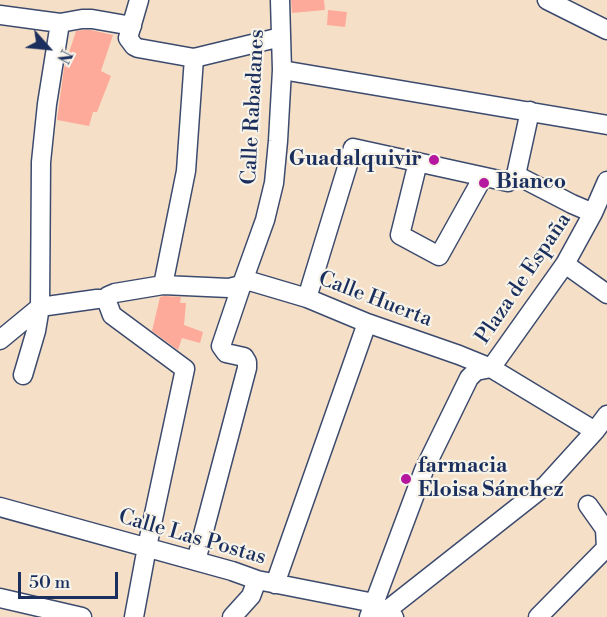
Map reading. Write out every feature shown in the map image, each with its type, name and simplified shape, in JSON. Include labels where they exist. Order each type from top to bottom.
[{"type":"street","points":[[139,0],[128,38],[138,48],[194,58],[281,37]]},
{"type":"street","name":"Calle Rabadanes","points":[[196,561],[247,368],[244,357],[226,353],[221,346],[272,196],[282,70],[280,0]]},
{"type":"street","points":[[547,0],[607,30]]},
{"type":"street","points":[[0,15],[60,24],[92,19],[132,26]]},
{"type":"street","points":[[23,375],[36,331],[40,307],[41,162],[47,104],[60,24]]},
{"type":"street","points":[[163,285],[186,171],[194,58]]},
{"type":"street","points":[[282,70],[607,125]]},
{"type":"street","points":[[307,298],[352,148],[508,182],[516,175],[530,111]]},
{"type":"street","points":[[418,162],[400,235],[440,256],[483,177]]},
{"type":"street","points":[[516,175],[593,213]]},
{"type":"street","name":"Plaza de España","points":[[491,368],[565,264],[593,213],[607,181]]},
{"type":"street","points":[[565,264],[607,294]]},
{"type":"street","name":"Calle Huerta","points":[[40,307],[106,299],[115,293],[163,285],[229,288],[247,281],[253,282],[307,298],[367,323],[491,368],[602,426]]},
{"type":"street","points":[[106,299],[112,315],[185,369],[134,617]]},
{"type":"street","points":[[0,340],[40,307]]},
{"type":"street","points":[[232,617],[266,582],[367,323]]},
{"type":"street","points":[[381,612],[424,470],[469,378],[476,371],[491,368]]},
{"type":"street","points":[[381,612],[546,485],[602,426]]},
{"type":"street","points":[[538,617],[607,548],[605,529],[588,505]]},
{"type":"street","name":"Calle Las Postas","points":[[0,507],[381,612]]},
{"type":"street","points":[[0,598],[82,617]]},
{"type":"building","points":[[291,0],[324,0],[325,10],[292,13]]},
{"type":"building","points":[[328,10],[347,12],[345,27],[327,25]]},
{"type":"building","points":[[76,31],[113,35],[101,71],[111,76],[97,112],[93,112],[89,126],[57,120],[64,68]]},
{"type":"building","points":[[160,297],[181,297],[180,303],[186,303],[184,325],[203,332],[200,343],[182,338],[178,350],[152,331]]},
{"type":"place","name":"Guadalquivir","points":[[434,160]]},
{"type":"place","name":"Bianco","points":[[484,183]]},
{"type":"place","name":"farmacia Eloisa Sánchez","points":[[406,479]]}]
